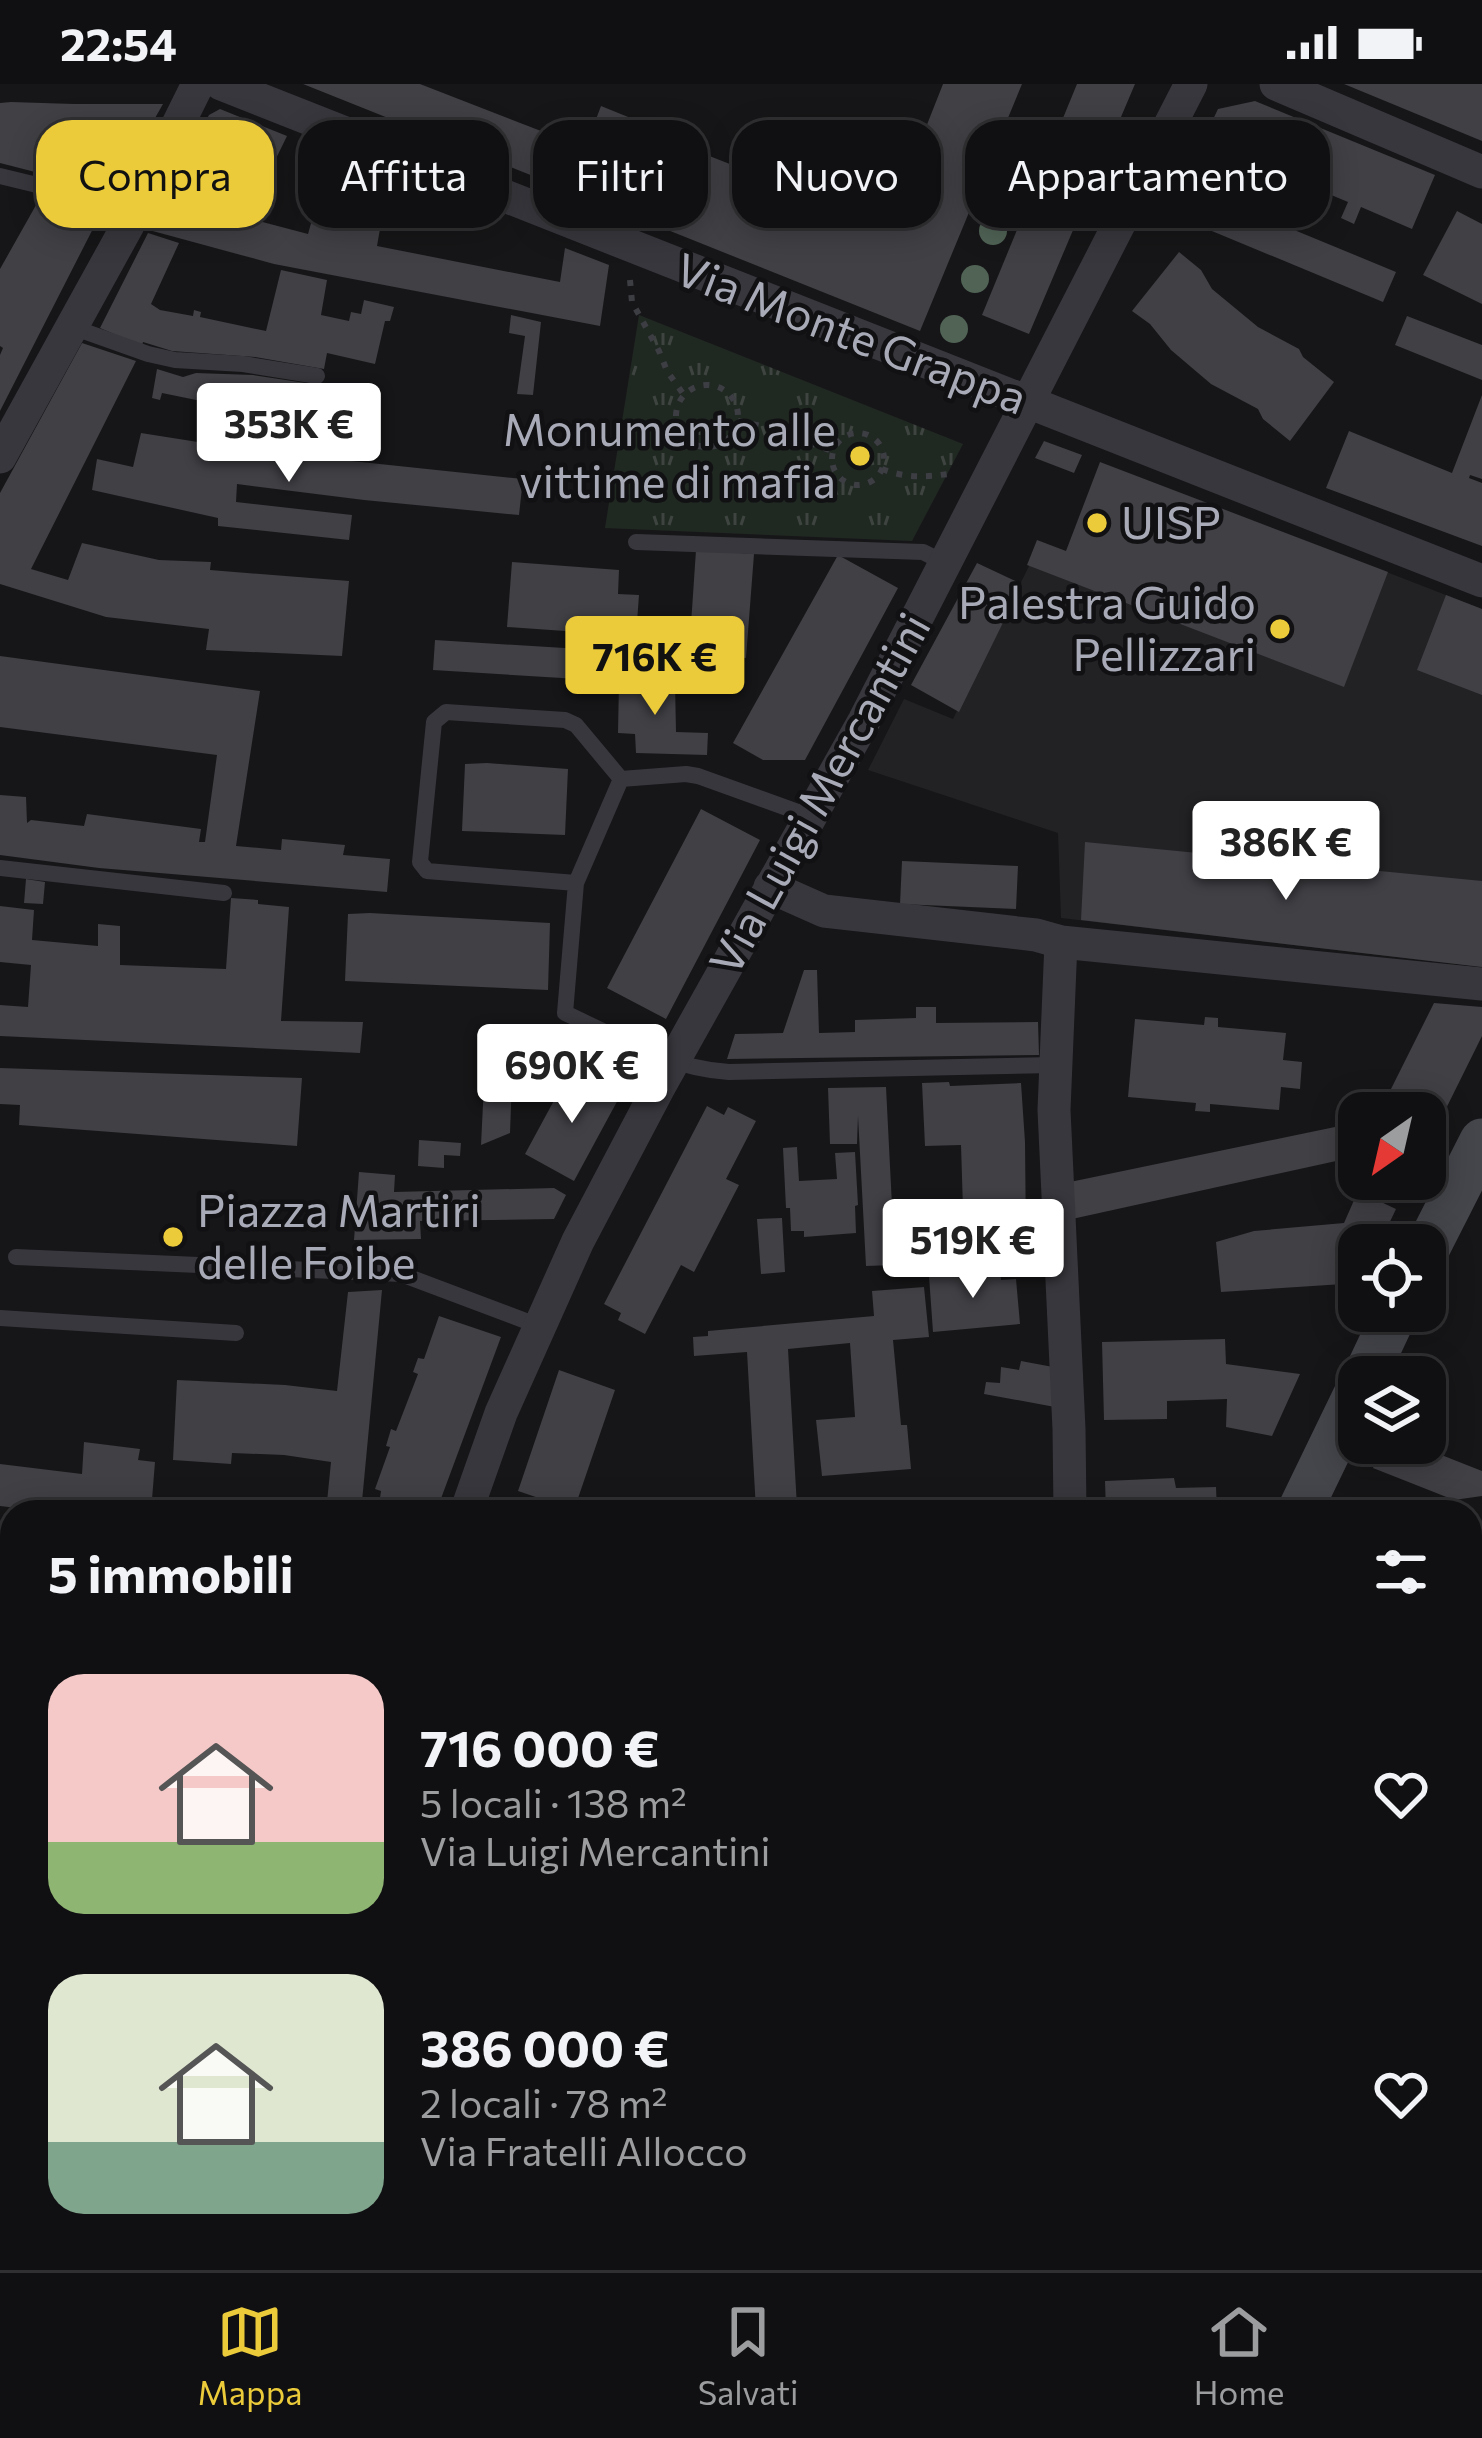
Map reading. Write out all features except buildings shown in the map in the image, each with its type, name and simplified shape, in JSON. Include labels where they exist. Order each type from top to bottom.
[{"type":"main road","points":[[1440,1224],[1482,1141]]},
{"type":"main road","points":[[1305,1500],[1338,1431]]},
{"type":"street","points":[[180,120],[198,84]]},
{"type":"street","name":"Via Monte Grappa","points":[[221,84],[1482,581]]},
{"type":"street","name":"Via Luigi Mercantini","points":[[470,1500],[501,1413],[578,1241],[864,721],[1191,84]]},
{"type":"street","points":[[1276,84],[1482,172]]},
{"type":"street","points":[[0,457],[126,228]]},
{"type":"street","points":[[770,887],[824,911],[1036,935],[1061,942],[1482,985]]},
{"type":"street","points":[[1061,942],[1054,1110],[1070,1500]]},
{"type":"lane","points":[[0,176],[36,185]]},
{"type":"lane","points":[[72,327],[175,360],[243,364],[317,376]]},
{"type":"lane","points":[[636,542],[923,552],[945,563]]},
{"type":"lane","points":[[576,883],[427,871],[420,862],[434,722],[446,712],[565,720],[576,725],[621,778]]},
{"type":"lane","points":[[621,778],[698,776],[808,816]]},
{"type":"lane","points":[[621,778],[576,883],[565,1013],[674,1064],[698,1070],[1055,1065]]},
{"type":"lane","points":[[0,868],[224,892]]},
{"type":"lane","points":[[16,1257],[400,1274],[539,1326]]},
{"type":"lane","points":[[0,1318],[236,1334]]},
{"type":"path","points":[[627,246],[632,302],[684,395]]},
{"type":"path","points":[[698,387],[718,387],[734,400],[738,421],[721,445],[701,447],[684,437],[677,408],[684,395],[698,387]]},
{"type":"path","points":[[738,421],[833,451]]},
{"type":"path","points":[[866,434],[880,445],[882,469],[871,482],[854,485],[838,476],[833,451],[842,437],[866,434]]},
{"type":"path","points":[[882,469],[918,478],[996,467]]},
{"type":"shaded area","points":[[1031,562],[1384,571],[1482,609],[1482,967],[1061,918],[1058,833],[868,770],[904,699],[953,719]]},
{"type":"green space","points":[[639,315],[963,444],[912,541],[605,528]]},
{"type":"place","name":"Monumento alle vittime di mafia","points":[[860,456]]},
{"type":"place","name":"UISP","points":[[1097,523]]},
{"type":"place","name":"Palestra Guido Pellizzari","points":[[1280,629]]},
{"type":"place","name":"Piazza Martiri delle Foibe","points":[[173,1237]]}]
